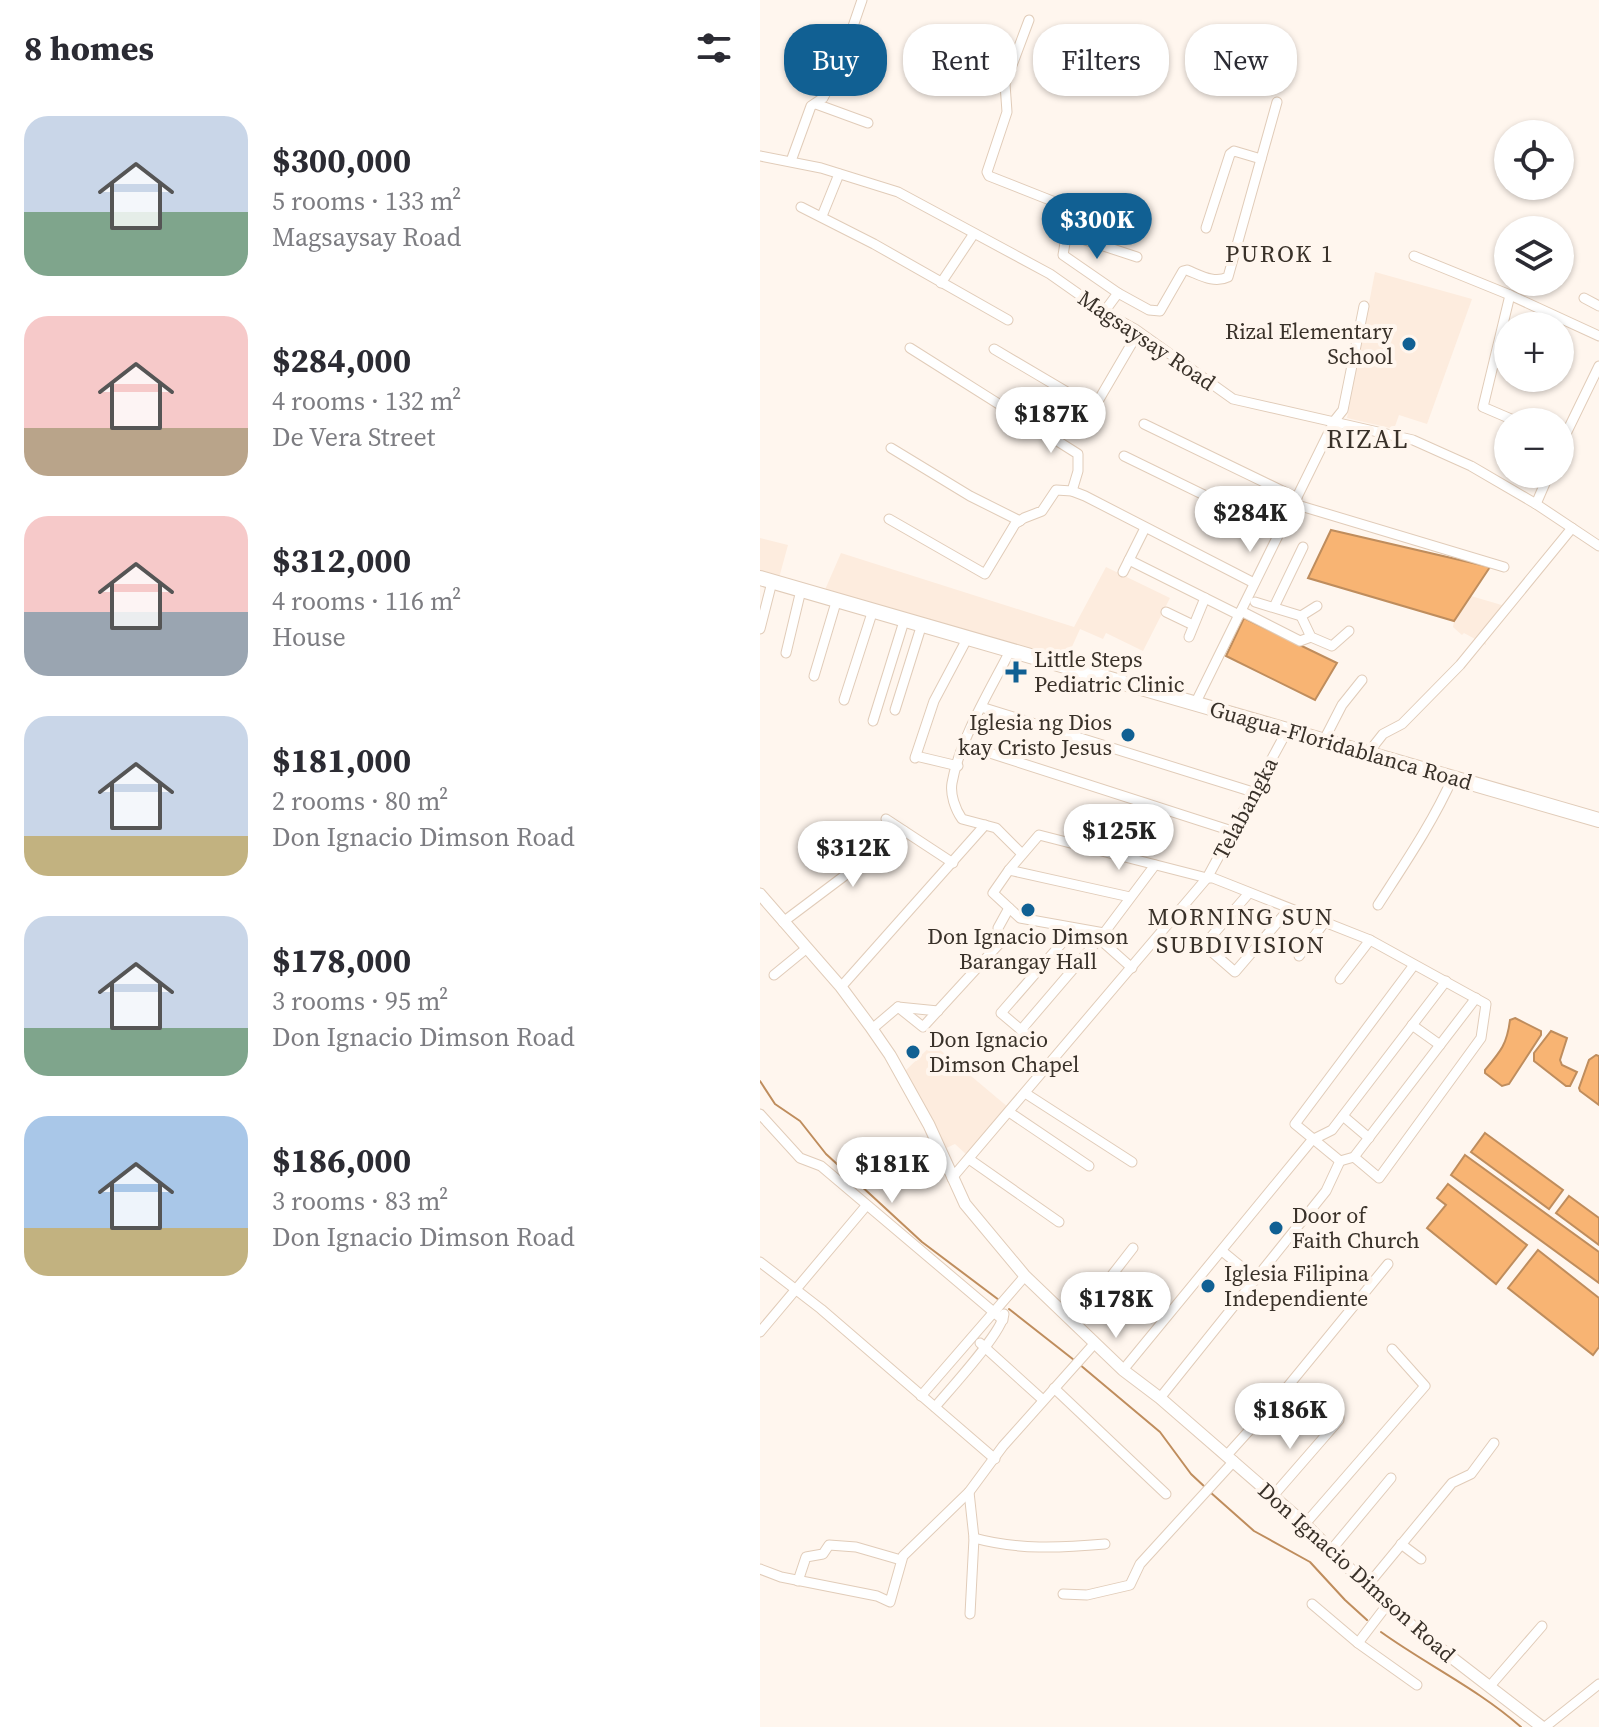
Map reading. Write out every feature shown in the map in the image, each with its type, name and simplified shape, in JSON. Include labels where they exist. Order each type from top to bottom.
[{"type":"main road","name":"Guagua-Floridablanca Road","points":[[766,580],[1599,820]]},
{"type":"street","points":[[791,161],[811,106],[823,98],[838,70],[862,0]]},
{"type":"street","points":[[1029,20],[1005,84],[1007,112],[987,172],[1001,182],[1060,204],[1068,225],[1063,255],[1149,310],[1160,311],[1183,271],[1210,279],[1223,280],[1228,277],[1277,102]]},
{"type":"street","points":[[816,104],[868,123]]},
{"type":"street","points":[[1206,228],[1230,154],[1234,151],[1261,159]]},
{"type":"street","name":"Magsaysay Road","points":[[760,156],[791,161],[898,192],[1050,274],[1233,399],[1413,440],[1471,466],[1599,546]]},
{"type":"street","points":[[822,216],[839,174]]},
{"type":"street","points":[[801,207],[1008,320]]},
{"type":"street","points":[[1067,234],[1137,257]]},
{"type":"street","points":[[941,283],[973,235]]},
{"type":"street","points":[[1414,256],[1494,288]]},
{"type":"street","points":[[1104,312],[1118,293]]},
{"type":"street","points":[[1494,412],[1483,407],[1510,296]]},
{"type":"street","points":[[1512,296],[1599,336]]},
{"type":"street","points":[[1584,298],[1599,306]]},
{"type":"street","points":[[1196,702],[1240,613],[1252,600],[1254,583],[1335,420],[1343,410],[1350,388],[1364,306]]},
{"type":"street","points":[[994,349],[1094,408],[1132,343],[1141,334]]},
{"type":"street","points":[[910,348],[1078,454],[1078,471],[1072,491]]},
{"type":"street","points":[[1574,416],[1599,366]]},
{"type":"street","points":[[1144,424],[1295,501],[1504,567]]},
{"type":"street","points":[[891,448],[970,496],[1020,521]]},
{"type":"street","points":[[1124,456],[1280,532]]},
{"type":"street","points":[[1536,504],[1543,488]]},
{"type":"street","points":[[889,519],[985,574],[1020,521],[1042,511],[1056,490],[1072,491],[1254,583]]},
{"type":"street","points":[[1123,572],[1145,528]]},
{"type":"street","points":[[1368,753],[1383,734],[1402,724],[1460,665],[1572,528]]},
{"type":"street","points":[[1274,607],[1303,547]]},
{"type":"street","points":[[1129,560],[1300,641],[1311,637]]},
{"type":"street","points":[[760,629],[766,580]]},
{"type":"street","points":[[786,653],[801,590]]},
{"type":"street","points":[[1189,637],[1205,598]]},
{"type":"street","points":[[814,676],[837,599]]},
{"type":"street","points":[[1252,600],[1301,616],[1311,637],[1332,646],[1349,631]]},
{"type":"street","points":[[1301,616],[1317,606]]},
{"type":"street","points":[[844,700],[873,610]]},
{"type":"street","points":[[1166,612],[1193,625]]},
{"type":"street","points":[[873,721],[905,618]]},
{"type":"street","points":[[895,710],[922,624]]},
{"type":"street","points":[[958,766],[916,757],[934,701],[968,637]]},
{"type":"street","points":[[1011,649],[981,707],[951,785],[962,819],[996,828],[1022,854]]},
{"type":"street","points":[[1324,740],[1342,705],[1362,680]]},
{"type":"street","points":[[981,707],[1253,792]]},
{"type":"street","name":"Telabangka","points":[[952,1178],[1207,878],[1288,729]]},
{"type":"street","points":[[965,745],[1232,831]]},
{"type":"street","points":[[1378,905],[1416,841],[1432,821],[1453,777]]},
{"type":"street","points":[[886,819],[953,863]]},
{"type":"street","points":[[841,987],[985,825]]},
{"type":"street","points":[[783,922],[904,831]]},
{"type":"street","points":[[1104,933],[1020,918],[993,893],[1039,835],[1213,878],[1370,940],[1486,1004],[1481,1038],[1379,1178],[1354,1157]]},
{"type":"street","points":[[1021,1030],[1104,933],[1155,865]]},
{"type":"street","points":[[1009,870],[1130,897]]},
{"type":"street","points":[[1249,893],[1204,945],[1235,972],[1289,909]]},
{"type":"street","name":"Don Ignacio Dimson Road","points":[[761,897],[841,987],[872,1029],[929,1125],[965,1204],[1025,1276],[1123,1370],[1160,1398],[1305,1524],[1387,1605],[1543,1727]]},
{"type":"street","points":[[898,1007],[923,1027],[999,944],[998,928],[1009,908]]},
{"type":"street","points":[[1299,956],[1324,923]]},
{"type":"street","points":[[1033,1040],[1001,1013],[1061,944],[1067,928]]},
{"type":"street","points":[[1104,933],[1105,944],[1132,968]]},
{"type":"street","points":[[1340,979],[1370,940]]},
{"type":"street","points":[[774,975],[807,948]]},
{"type":"street","points":[[1340,1161],[1295,1124],[1414,965]]},
{"type":"street","points":[[1123,1370],[1312,1140],[1332,1130],[1446,981]]},
{"type":"street","points":[[1160,1398],[1326,1191],[1340,1161],[1354,1157],[1476,998]]},
{"type":"street","points":[[872,1029],[898,1007],[938,1011]]},
{"type":"street","points":[[1412,1025],[1440,1045]]},
{"type":"street","points":[[1025,1093],[1132,1162]]},
{"type":"street","points":[[1009,1112],[1089,1166]]},
{"type":"street","points":[[760,1114],[800,1158],[821,1166],[1003,1320]]},
{"type":"street","points":[[1343,1116],[1369,1138]]},
{"type":"street","points":[[969,1159],[1059,1222]]},
{"type":"street","points":[[760,1332],[866,1206]]},
{"type":"street","points":[[1074,1324],[1133,1248]]},
{"type":"street","points":[[1222,1251],[1256,1279]]},
{"type":"street","points":[[760,1262],[995,1459]]},
{"type":"street","points":[[1063,1594],[1087,1595],[1130,1585],[1140,1564],[1214,1485],[1230,1458],[1388,1264]]},
{"type":"street","points":[[921,1396],[1025,1276]]},
{"type":"street","points":[[935,1407],[1003,1320],[1005,1302]]},
{"type":"street","points":[[974,1337],[1043,1400]]},
{"type":"street","points":[[760,1569],[798,1581],[877,1596],[890,1602],[901,1560],[969,1492],[1003,1446],[1094,1344]]},
{"type":"street","points":[[1305,1524],[1425,1386],[1392,1349]]},
{"type":"street","points":[[1054,1388],[1166,1494]]},
{"type":"street","points":[[1273,1496],[1339,1420],[1324,1405]]},
{"type":"street","points":[[1367,1586],[1452,1483],[1471,1474],[1494,1443]]},
{"type":"street","points":[[1332,1549],[1391,1478]]},
{"type":"street","points":[[969,1492],[974,1538],[970,1614]]},
{"type":"street","points":[[974,1538],[1003,1546],[1033,1548],[1105,1544]]},
{"type":"street","points":[[1401,1544],[1421,1559]]},
{"type":"street","points":[[798,1581],[806,1557],[823,1554],[829,1545],[856,1547],[901,1560]]},
{"type":"street","points":[[1312,1604],[1358,1643],[1417,1685]]},
{"type":"street","points":[[1358,1643],[1387,1605]]},
{"type":"street","points":[[1490,1686],[1542,1626]]},
{"type":"street","points":[[1543,1727],[1599,1684]]},
{"type":"shaded area","name":"Rizal Elementary School","points":[[1375,272],[1472,299],[1427,424],[1399,415],[1394,429],[1347,418]]},
{"type":"shaded area","points":[[1331,530],[1490,567],[1454,621],[1308,578]]},
{"type":"shaded area","points":[[760,538],[788,545],[779,578],[760,573]]},
{"type":"shaded area","points":[[841,553],[1074,627],[1106,567],[1170,598],[1143,651],[1106,633],[1103,639],[1080,629],[1066,660],[824,592]]},
{"type":"shaded area","points":[[1471,596],[1505,606],[1484,634],[1486,645],[1464,633],[1462,635],[1453,627]]},
{"type":"shaded area","points":[[1244,618],[1337,663],[1315,700],[1226,656]]},
{"type":"shaded area","points":[[1515,1018],[1541,1031],[1541,1035],[1509,1084],[1502,1086],[1485,1070],[1502,1047],[1510,1020]]},
{"type":"shaded area","points":[[1551,1031],[1567,1038],[1560,1060],[1562,1065],[1577,1072],[1570,1086],[1534,1061],[1534,1053]]},
{"type":"shaded area","points":[[933,1044],[1009,1108],[967,1155],[955,1144],[944,1149],[903,1073]]},
{"type":"shaded area","points":[[1599,1056],[1599,1105],[1579,1088],[1589,1060]]},
{"type":"shaded area","points":[[1485,1133],[1563,1190],[1549,1209],[1471,1152]]},
{"type":"shaded area","points":[[1465,1155],[1599,1252],[1599,1283],[1451,1175]]},
{"type":"shaded area","points":[[1448,1184],[1527,1245],[1496,1284],[1427,1228],[1446,1205],[1437,1198]]},
{"type":"shaded area","points":[[1569,1196],[1599,1218],[1599,1245],[1556,1213]]},
{"type":"shaded area","points":[[1538,1250],[1599,1298],[1599,1347],[1593,1355],[1508,1288]]},
{"type":"waterway","points":[[760,1081],[775,1104],[800,1121],[826,1154],[922,1242],[999,1300]]},
{"type":"waterway","points":[[1009,1309],[1074,1360]]},
{"type":"waterway","points":[[1079,1364],[1160,1432],[1191,1474],[1206,1488]]},
{"type":"waterway","points":[[1210,1492],[1254,1531],[1310,1562],[1367,1620]]},
{"type":"waterway","points":[[1381,1632],[1487,1701],[1521,1727]]},
{"type":"place","name":"Rizal Elementary School","points":[[1409,344]]},
{"type":"place","name":"Little Steps Pediatric Clinic","points":[[1016,672]]},
{"type":"place","name":"Iglesia ng Dios kay Cristo Jesus","points":[[1128,735]]},
{"type":"place","name":"Don Ignacio Dimson Barangay Hall","points":[[1028,910]]},
{"type":"place","name":"Don Ignacio Dimson Chapel","points":[[913,1052]]},
{"type":"place","name":"Door of Faith Church","points":[[1276,1228]]},
{"type":"place","name":"Iglesia Filipina Independiente","points":[[1208,1286]]},
{"type":"district","name":"PUROK 1","points":[[1280,254]]},
{"type":"district","name":"RIZAL","points":[[1368,439]]},
{"type":"district","name":"MORNING SUN SUBDIVISION","points":[[1241,931]]}]
